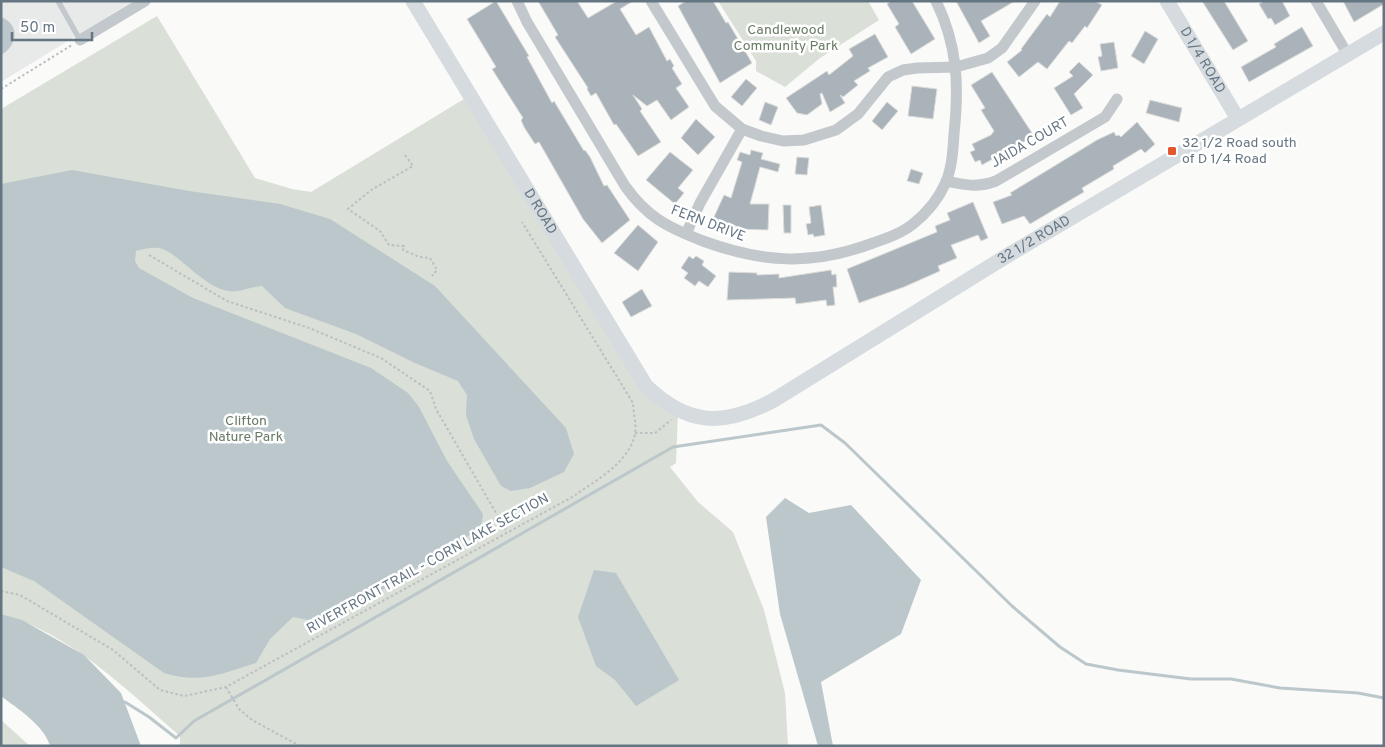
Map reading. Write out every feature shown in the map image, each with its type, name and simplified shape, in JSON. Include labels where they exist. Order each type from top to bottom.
[{"type":"street","points":[[80,40],[145,1]]},
{"type":"street","name":"D ROAD","points":[[413,1],[635,370],[646,386],[663,402],[678,411]]},
{"type":"street","name":"FERN DRIVE","points":[[518,1],[526,22],[629,192],[651,216],[666,226],[733,252],[754,257],[788,260],[836,255],[890,237],[914,224],[934,203],[946,181],[952,156],[958,95],[956,67],[946,20],[936,1]]},
{"type":"street","points":[[651,1],[715,106],[742,129],[760,136],[783,141],[804,140],[822,136],[851,120],[882,83],[896,73],[917,68],[956,67],[983,60],[998,52],[1036,1]]},
{"type":"street","name":"D 1/4 ROAD","points":[[1167,1],[1238,120]]},
{"type":"street","points":[[1316,1],[1348,55]]},
{"type":"street","name":"32 1/2 ROAD","points":[[678,411],[715,418],[739,416],[757,409],[1005,257],[1384,33]]},
{"type":"street","name":"JAIDA COURT","points":[[946,181],[969,186],[984,186],[996,181],[1105,117],[1117,99]]},
{"type":"street","points":[[686,234],[700,203],[742,129]]},
{"type":"lane","points":[[58,1],[80,40]]},
{"type":"path","points":[[1,89],[80,40]]},
{"type":"path","points":[[405,155],[413,166],[371,190],[348,209],[380,231],[389,245],[404,246],[403,250],[419,257],[430,258],[436,270],[432,276]]},
{"type":"path","points":[[522,222],[633,403],[635,433],[654,433],[669,423],[678,411]]},
{"type":"path","points":[[149,255],[227,300],[308,328],[381,358],[430,391],[436,409],[507,532]]},
{"type":"path","name":"RIVERFRONT TRAIL - CORN LAKE SECTION","points":[[1,591],[20,595],[113,650],[160,690],[184,696],[226,687],[574,496],[619,464],[635,433]]},
{"type":"path","points":[[226,687],[239,709],[252,720],[300,746]]},
{"type":"shaded area","points":[[1,1],[133,1],[1,82]]},
{"type":"shaded area","points":[[1,17],[12,25],[14,36],[11,46],[1,55]]},
{"type":"shaded area","points":[[72,170],[189,191],[280,204],[330,219],[435,286],[566,428],[574,454],[564,472],[530,488],[511,491],[501,486],[474,439],[466,415],[467,395],[458,381],[415,363],[356,334],[285,308],[262,286],[239,291],[224,290],[215,287],[166,250],[153,248],[136,251],[135,261],[139,268],[193,298],[371,368],[408,393],[419,407],[447,461],[483,514],[481,528],[353,608],[314,621],[293,617],[270,639],[256,663],[221,674],[200,678],[189,678],[164,673],[34,581],[1,567],[1,184]]},
{"type":"shaded area","points":[[785,498],[809,513],[851,505],[921,580],[901,634],[821,682],[833,746],[818,746],[780,614],[766,517]]},
{"type":"shaded area","points":[[594,570],[616,573],[679,680],[636,706],[615,680],[596,666],[578,617]]},
{"type":"shaded area","points":[[1,614],[22,620],[84,655],[121,693],[141,746],[50,746],[47,738],[36,724],[1,696]]},
{"type":"green space","name":"Candlewood Community Park","points":[[718,1],[868,1],[879,20],[820,58],[785,87],[756,71],[756,61]]},
{"type":"green space","name":"Clifton Nature Park","points":[[157,16],[255,178],[292,189],[311,192],[464,99],[635,370],[678,411],[676,463],[670,467],[698,502],[733,532],[764,610],[785,693],[788,746],[180,746],[180,736],[97,665],[51,635],[27,623],[1,614],[1,109]]},
{"type":"green space","points":[[1,720],[30,746],[1,746]]},
{"type":"building","points":[[496,1],[529,56],[527,57],[552,103],[554,101],[584,151],[590,157],[604,186],[607,185],[630,220],[602,243],[583,219],[539,142],[535,144],[524,127],[521,120],[523,118],[492,69],[496,67],[467,19]]},
{"type":"building","points":[[538,1],[577,1],[588,18],[617,1],[633,1],[620,9],[636,35],[649,27],[667,61],[670,59],[674,66],[672,68],[682,84],[676,88],[689,107],[671,120],[657,100],[647,106],[633,95],[642,109],[640,111],[661,142],[638,156],[616,124],[614,125],[596,93],[591,96],[588,88],[555,37],[558,35]]},
{"type":"building","points":[[686,1],[713,1],[726,23],[728,22],[752,63],[720,83],[678,6]]},
{"type":"building","points":[[891,1],[912,1],[935,39],[911,54],[895,27],[899,24],[887,4]]},
{"type":"building","points":[[956,1],[1015,1],[981,21],[990,36],[979,43]]},
{"type":"building","points":[[1060,1],[1095,1],[1102,5],[1087,28],[1085,26],[1072,43],[1069,41],[1047,69],[1038,62],[1019,77],[1007,62],[1022,50],[1047,14],[1050,17]]},
{"type":"building","points":[[1202,1],[1224,1],[1248,41],[1233,50]]},
{"type":"building","points":[[1264,1],[1282,1],[1290,16],[1275,25],[1271,18],[1268,19],[1259,4]]},
{"type":"building","points":[[1343,1],[1384,1],[1384,4],[1354,22]]},
{"type":"building","points":[[1302,27],[1313,46],[1249,82],[1241,67],[1276,47],[1274,44]]},
{"type":"building","points":[[1145,31],[1158,39],[1144,64],[1131,56]]},
{"type":"building","points":[[875,34],[888,57],[868,68],[870,71],[854,81],[858,85],[843,97],[840,95],[845,103],[830,112],[822,93],[820,94],[822,104],[807,115],[797,113],[786,98],[827,71],[829,75],[853,56],[849,49]]},
{"type":"building","points":[[1114,42],[1118,68],[1101,71],[1098,57],[1102,56],[1100,44]]},
{"type":"building","points":[[1079,62],[1093,75],[1074,94],[1083,108],[1071,115],[1054,88],[1073,76],[1069,72]]},
{"type":"building","points":[[992,72],[1034,136],[982,165],[980,160],[975,162],[970,152],[975,150],[972,144],[991,135],[994,131],[981,110],[985,108],[971,85]]},
{"type":"building","points":[[746,79],[757,88],[742,106],[731,97]]},
{"type":"building","points":[[912,86],[937,89],[933,119],[908,116]]},
{"type":"building","points":[[1150,100],[1182,108],[1179,122],[1146,113]]},
{"type":"building","points":[[765,102],[778,107],[771,125],[759,120]]},
{"type":"building","points":[[887,102],[898,111],[882,130],[872,121]]},
{"type":"building","points":[[696,119],[715,137],[698,155],[681,138]]},
{"type":"building","points":[[1137,122],[1155,144],[1145,153],[1141,149],[1113,166],[1114,169],[1082,188],[1084,192],[1030,224],[1024,216],[1002,224],[993,202],[1012,195],[1010,193],[1097,140],[1114,132],[1116,136],[1119,135],[1121,137]]},
{"type":"building","points":[[751,150],[763,153],[761,159],[780,164],[778,172],[760,167],[750,204],[769,204],[768,230],[735,229],[736,226],[713,219],[724,195],[731,198],[742,162],[737,160],[740,152],[750,155]]},
{"type":"building","points":[[670,152],[693,170],[678,188],[684,193],[675,204],[646,180]]},
{"type":"building","points":[[797,157],[809,158],[807,175],[795,174]]},
{"type":"building","points":[[911,169],[923,173],[919,184],[907,181]]},
{"type":"building","points":[[973,202],[988,238],[981,241],[978,235],[951,245],[957,258],[938,266],[940,271],[904,287],[859,303],[847,269],[937,232],[935,226],[950,220],[947,213]]},
{"type":"building","points":[[783,205],[791,205],[791,233],[784,233]]},
{"type":"building","points":[[821,205],[825,235],[814,237],[813,234],[808,235],[806,224],[811,223],[809,207]]},
{"type":"building","points":[[638,225],[658,242],[638,271],[614,253]]},
{"type":"building","points":[[689,256],[693,259],[696,256],[704,261],[702,265],[716,276],[708,287],[699,281],[695,286],[684,278],[688,273],[681,268]]},
{"type":"building","points":[[831,270],[832,275],[836,274],[837,287],[833,287],[835,305],[827,306],[826,300],[796,304],[795,298],[727,300],[729,272],[757,273],[757,275],[779,274],[779,278]]},
{"type":"building","points":[[642,289],[652,306],[631,317],[622,302]]},
{"type":"waterway","points":[[125,702],[149,717],[176,738],[194,721],[673,447],[821,425],[845,443],[1012,606],[1060,647],[1086,664],[1191,679],[1231,679],[1280,688],[1358,693],[1384,698]]},
{"type":"place","name":"32 1/2 Road south of D 1/4 Road","points":[[1172,151]]}]
